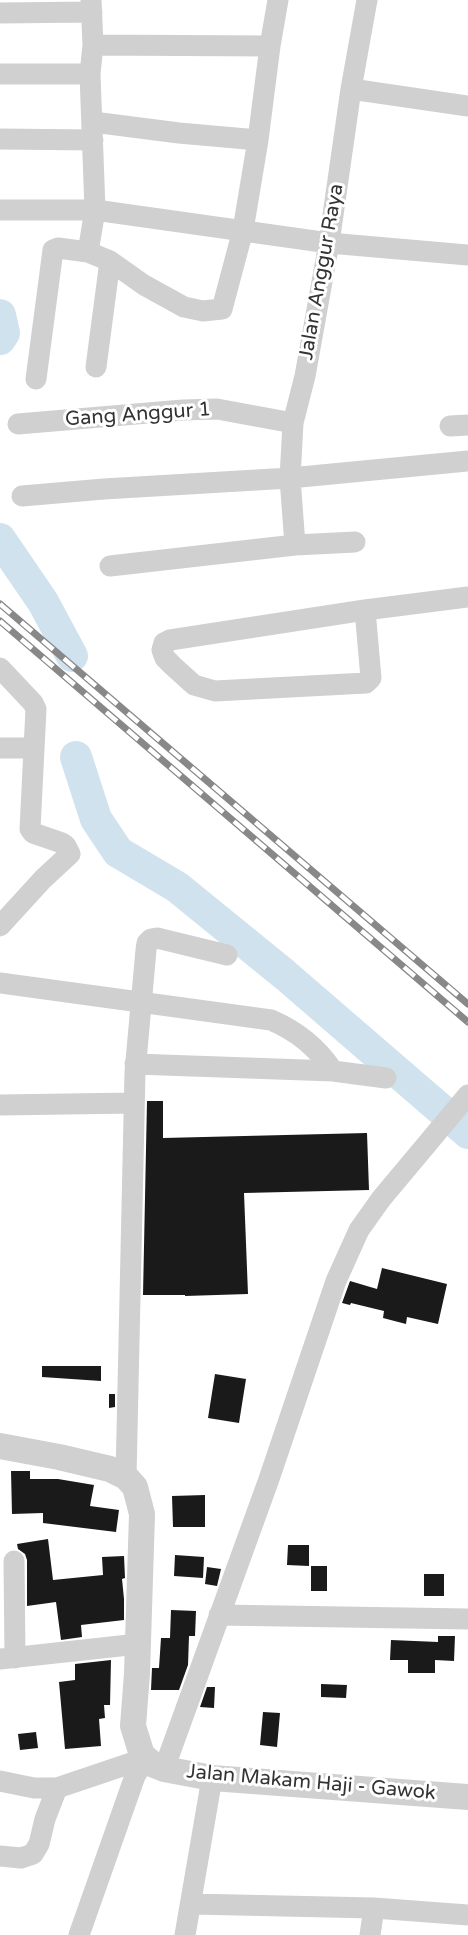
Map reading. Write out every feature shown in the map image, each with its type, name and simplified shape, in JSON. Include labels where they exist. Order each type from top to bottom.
[{"type":"street","points":[[36,379],[53,250],[58,248],[88,252],[110,261],[144,285],[184,307],[203,311],[222,309],[243,230],[278,0]]},
{"type":"street","name":"Jalan Anggur Raya","points":[[295,545],[290,478],[293,423],[305,376],[367,0]]},
{"type":"street","points":[[0,13],[91,6],[93,45],[90,74],[95,210],[88,252]]},
{"type":"street","points":[[93,45],[270,46]]},
{"type":"street","points":[[0,74],[90,74]]},
{"type":"street","points":[[351,89],[468,106]]},
{"type":"street","points":[[0,139],[93,131],[179,133],[258,140]]},
{"type":"street","points":[[0,210],[95,210],[328,243],[468,255]]},
{"type":"street","points":[[96,367],[110,261]]},
{"type":"street","name":"Gang Anggur 1","points":[[18,424],[217,409],[293,423]]},
{"type":"street","points":[[22,496],[290,478],[468,461]]},
{"type":"street","points":[[110,566],[295,545],[355,542]]},
{"type":"street","points":[[365,610],[371,678],[366,683],[215,691],[194,685],[165,658],[162,650],[164,643],[170,640],[365,610],[468,597]]},
{"type":"street","points":[[0,668],[36,709],[30,829],[33,833],[62,843],[70,854],[43,879],[0,926]]},
{"type":"street","points":[[0,748],[33,748]]},
{"type":"street","points":[[126,1477],[135,1064],[147,943],[157,938],[227,955]]},
{"type":"street","points":[[0,983],[271,1020],[291,1028],[322,1055],[333,1071]]},
{"type":"street","points":[[135,1064],[333,1071],[386,1078]]},
{"type":"street","points":[[79,1935],[135,1776],[154,1764],[219,1615],[269,1479],[325,1312],[351,1247],[369,1215],[468,1095]]},
{"type":"street","points":[[0,1105],[134,1103]]},
{"type":"street","points":[[0,1446],[110,1469],[132,1482],[138,1494],[142,1514],[133,1726],[138,1747],[154,1764]]},
{"type":"street","points":[[14,1561],[7,1659],[138,1644]]},
{"type":"street","points":[[219,1615],[468,1619]]},
{"type":"street","points":[[0,1781],[34,1788],[57,1788],[154,1764]]},
{"type":"street","name":"Jalan Makam Haji - Gawok","points":[[154,1764],[212,1778],[468,1797]]},
{"type":"street","points":[[186,1935],[212,1778]]},
{"type":"street","points":[[0,1856],[21,1858],[33,1854],[39,1844],[45,1819],[57,1788]]},
{"type":"street","points":[[191,1904],[374,1908],[468,1915]]},
{"type":"street","points":[[370,1935],[374,1908]]},
{"type":"building","points":[[147,1101],[163,1101],[163,1138],[367,1133],[369,1190],[244,1193],[248,1294],[143,1295]]},
{"type":"building","points":[[382,1268],[447,1284],[438,1324],[407,1317],[406,1324],[383,1318],[384,1311],[342,1303],[350,1281],[377,1289]]},
{"type":"building","points":[[42,1366],[101,1366],[101,1381],[42,1377]]},
{"type":"building","points":[[215,1374],[246,1379],[239,1423],[208,1418]]},
{"type":"building","points":[[109,1394],[115,1394],[115,1407],[109,1408]]},
{"type":"building","points":[[11,1471],[30,1471],[30,1479],[58,1479],[94,1485],[90,1506],[119,1510],[116,1532],[43,1523],[43,1513],[12,1514]]},
{"type":"building","points":[[205,1495],[205,1527],[173,1527],[172,1496]]},
{"type":"building","points":[[48,1539],[53,1580],[103,1575],[102,1557],[124,1556],[125,1578],[122,1579],[124,1620],[81,1625],[82,1637],[61,1640],[56,1602],[27,1606],[27,1560],[25,1554],[18,1549],[17,1544]]},
{"type":"building","points":[[288,1545],[309,1545],[309,1566],[287,1565]]},
{"type":"building","points":[[175,1555],[204,1557],[203,1578],[174,1576]]},
{"type":"building","points":[[311,1566],[327,1566],[327,1591],[311,1591]]},
{"type":"building","points":[[207,1567],[221,1569],[217,1586],[205,1584]]},
{"type":"building","points":[[424,1574],[444,1574],[444,1596],[424,1596]]},
{"type":"building","points":[[171,1610],[196,1611],[195,1636],[189,1636],[188,1665],[179,1690],[151,1690],[152,1668],[159,1668],[161,1638],[170,1638]]},
{"type":"building","points":[[438,1636],[455,1636],[454,1661],[435,1660],[435,1673],[408,1673],[408,1660],[390,1660],[391,1640],[438,1642]]},
{"type":"building","points":[[111,1660],[110,1705],[104,1705],[105,1718],[99,1719],[101,1746],[65,1749],[59,1682],[75,1680],[75,1664]]},
{"type":"building","points":[[321,1684],[347,1685],[346,1698],[321,1697]]},
{"type":"building","points":[[207,1687],[215,1687],[214,1708],[200,1707]]},
{"type":"building","points":[[263,1712],[280,1713],[277,1747],[260,1745]]},
{"type":"building","points":[[36,1732],[38,1748],[20,1750],[18,1734]]},
{"type":"waterway","points":[[0,315],[4,333],[0,339]]},
{"type":"waterway","points":[[0,539],[43,602],[72,656]]},
{"type":"waterway","points":[[76,757],[96,819],[118,852],[177,887],[284,974],[468,1133]]},
{"type":"railway","points":[[0,604],[468,1004]]},
{"type":"railway","points":[[0,621],[468,1022]]}]
